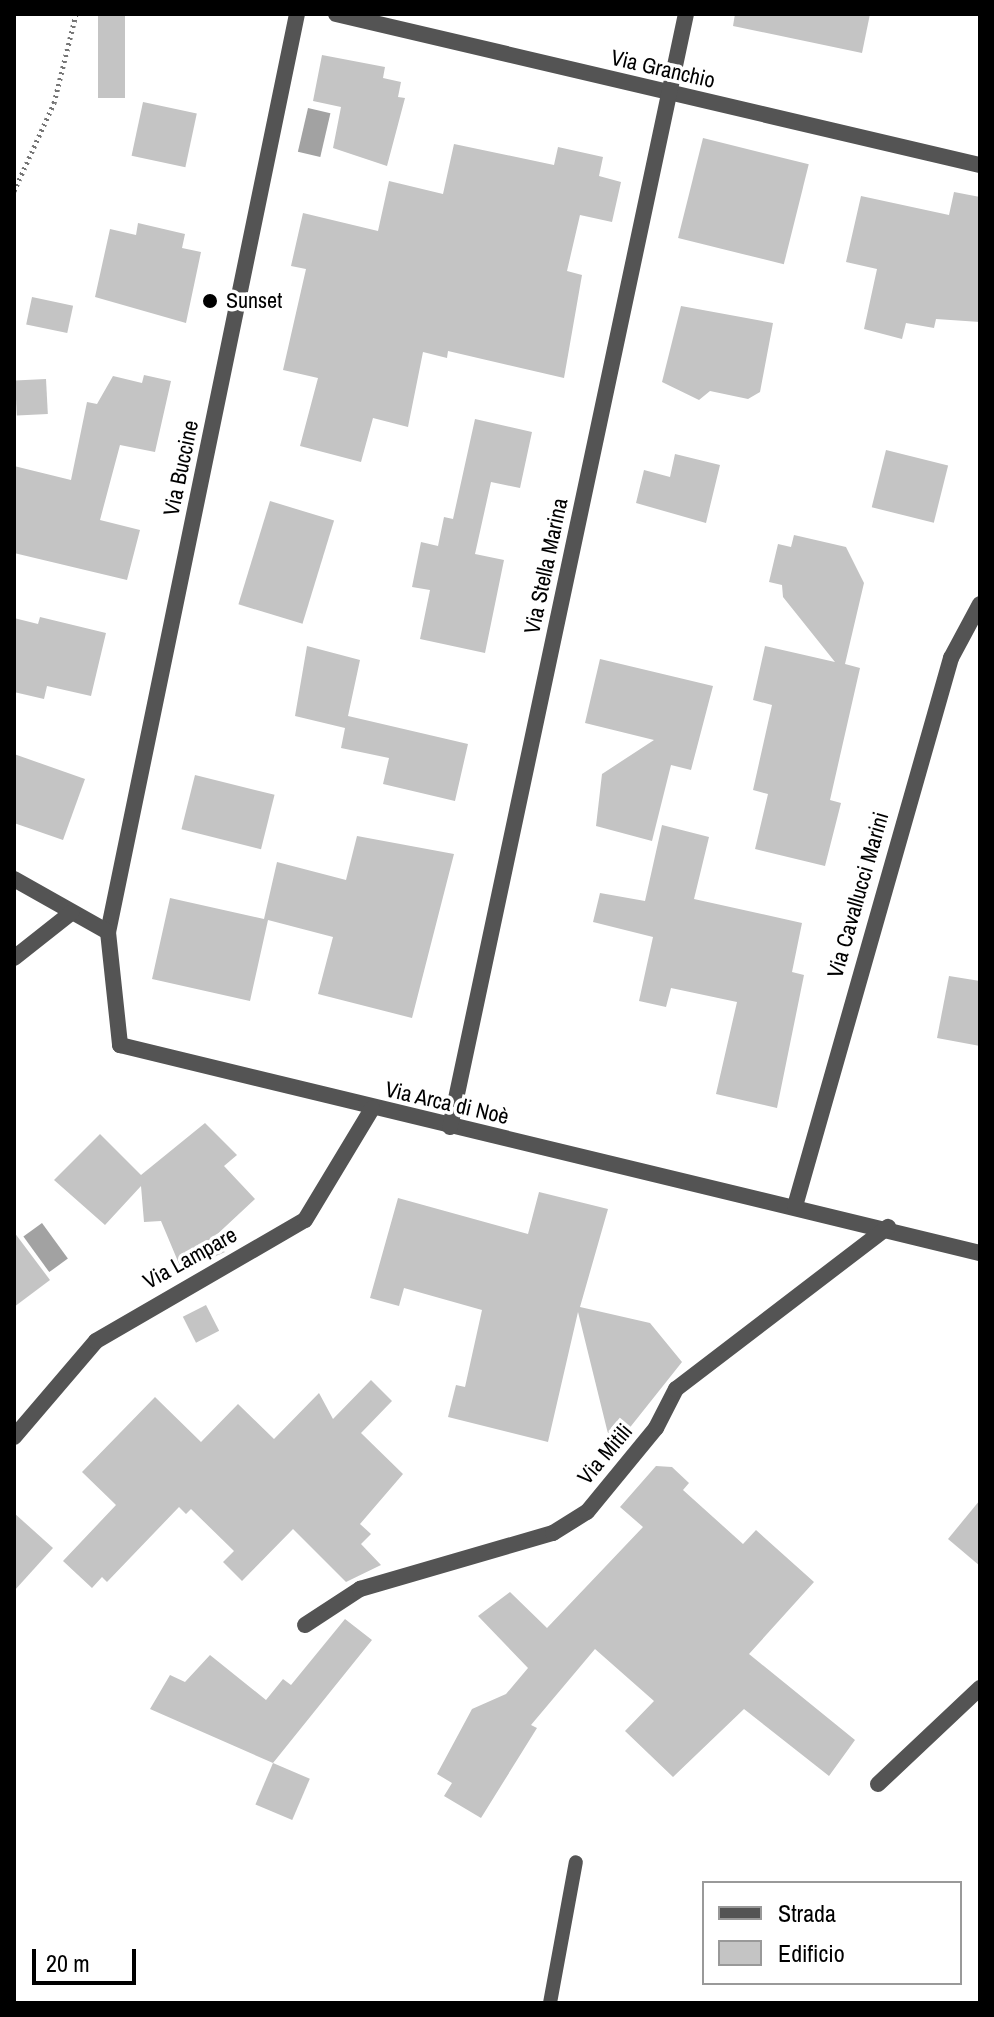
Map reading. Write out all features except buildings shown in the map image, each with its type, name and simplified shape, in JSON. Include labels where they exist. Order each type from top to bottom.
[{"type":"street","name":"Via Buccine","points":[[108,932],[297,14]]},
{"type":"street","name":"Via Granchio","points":[[336,14],[980,165]]},
{"type":"street","name":"Via Stella Marina","points":[[450,1127],[686,14]]},
{"type":"street","name":"Via Cavallucci Marini","points":[[795,1206],[951,658],[980,604]]},
{"type":"street","points":[[14,879],[108,932]]},
{"type":"street","points":[[14,958],[71,913]]},
{"type":"street","name":"Via Arca di Noè","points":[[108,932],[120,1045],[372,1109],[888,1227],[980,1253]]},
{"type":"street","name":"Via Lampare","points":[[14,1437],[96,1341],[305,1220],[372,1109]]},
{"type":"street","name":"Via Mitili","points":[[305,1625],[360,1589],[553,1533],[587,1512],[656,1428],[676,1389],[888,1227]]},
{"type":"street","points":[[878,1784],[980,1688]]},
{"type":"lane","points":[[550,2003],[576,1862]]},
{"type":"path","points":[[14,191],[54,103],[76,14]]},
{"type":"shaded area","points":[[308,108],[330,113],[320,157],[298,152]]},
{"type":"shaded area","points":[[42,1223],[68,1259],[49,1272],[23,1237]]},
{"type":"place","name":"Sunset","points":[[210,301]]}]
